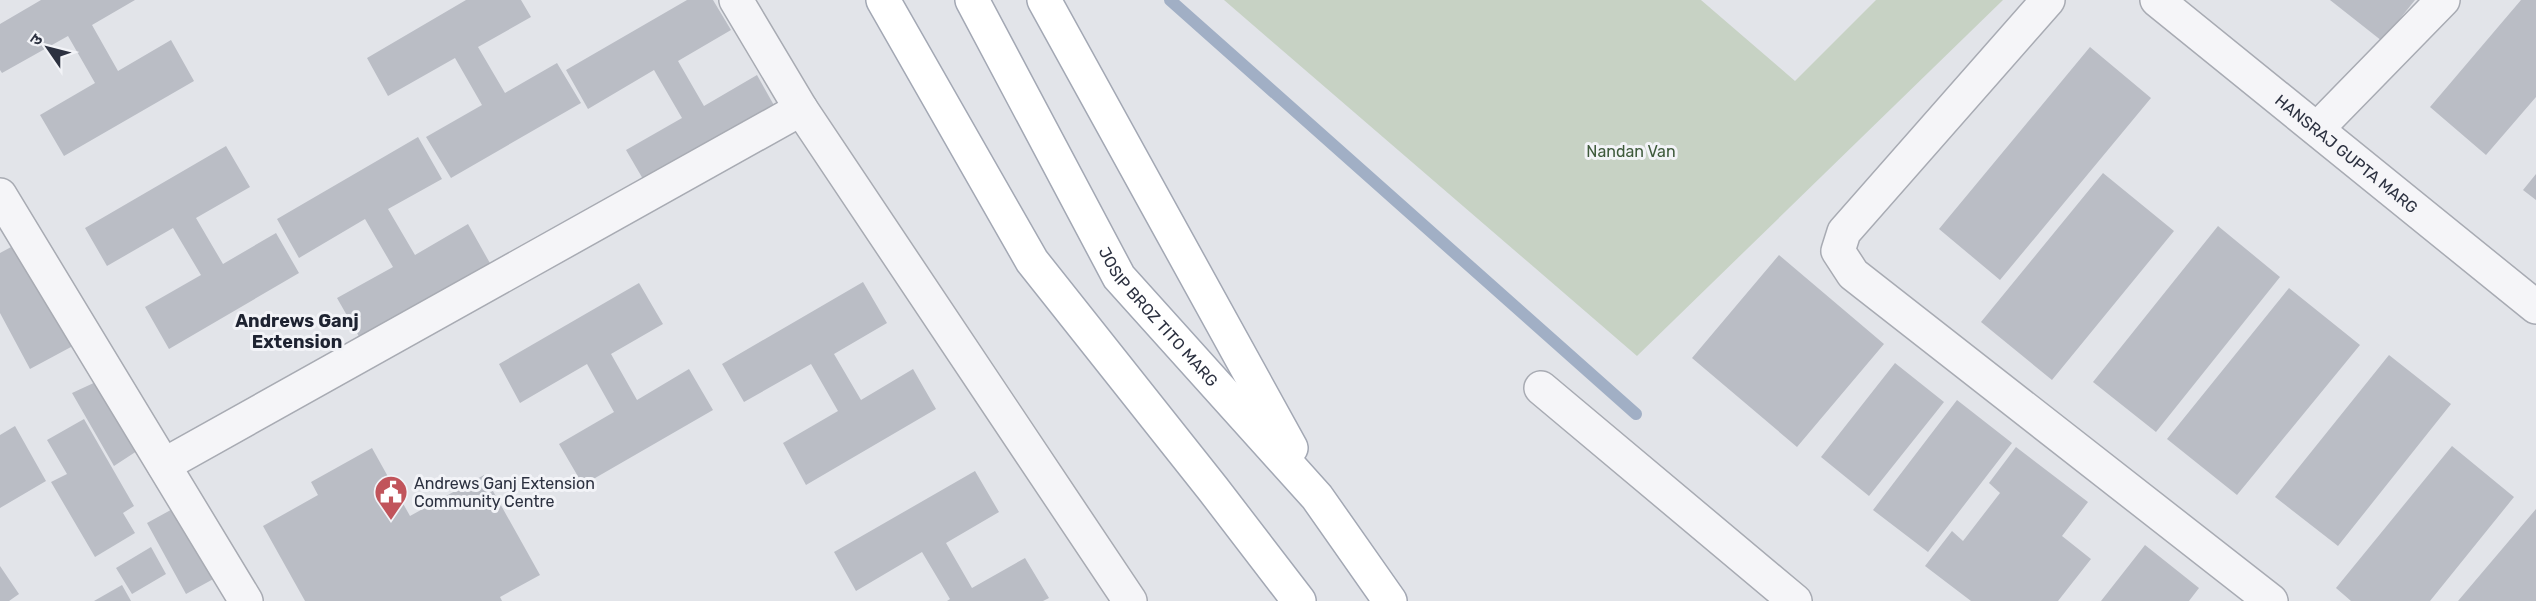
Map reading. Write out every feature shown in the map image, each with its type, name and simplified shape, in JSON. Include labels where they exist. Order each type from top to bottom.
[{"type":"main road","points":[[883,0],[1032,261],[1299,601]]},
{"type":"main road","name":"JOSIP BROZ TITO MARG","points":[[972,0],[1119,277],[1317,497],[1390,601]]},
{"type":"main road","points":[[1044,0],[1317,497]]},
{"type":"street","points":[[736,0],[801,109],[1130,601]]},
{"type":"street","points":[[2048,0],[1844,232],[1838,251],[1853,274],[2271,601]]},
{"type":"street","name":"HANSRAJ GUPTA MARG","points":[[2157,0],[2536,307]]},
{"type":"street","points":[[2317,129],[2443,0]]},
{"type":"street","points":[[164,465],[801,109]]},
{"type":"street","points":[[0,195],[9,231],[164,465],[246,601]]},
{"type":"street","points":[[1541,388],[1795,601]]},
{"type":"green space","name":"Nandan Van","points":[[1224,0],[1701,0],[1795,81],[1876,0],[2003,0],[1637,356]]},
{"type":"building","points":[[41,0],[135,0],[92,25],[118,71],[171,40],[194,81],[64,156],[40,115],[95,83],[68,36],[2,73],[0,70],[0,24]]},
{"type":"building","points":[[466,0],[521,0],[531,17],[478,47],[505,93],[557,63],[581,103],[451,178],[426,137],[482,105],[455,58],[388,96],[367,58]]},
{"type":"building","points":[[687,0],[713,0],[731,30],[678,61],[704,106],[757,75],[780,116],[650,191],[626,150],[682,118],[654,70],[588,109],[566,70]]},
{"type":"building","points":[[2330,0],[2415,0],[2382,41]]},
{"type":"building","points":[[2521,0],[2536,0],[2536,97],[2486,155],[2430,107]]},
{"type":"building","points":[[2090,47],[2151,98],[2000,280],[1939,229]]},
{"type":"building","points":[[418,137],[442,179],[388,209],[415,255],[468,224],[491,265],[361,340],[337,298],[393,267],[365,219],[299,258],[277,219]]},
{"type":"building","points":[[226,146],[250,187],[196,218],[223,264],[276,233],[299,273],[169,349],[145,307],[201,275],[173,228],[107,266],[85,228]]},
{"type":"building","points":[[2103,173],[2174,231],[2052,380],[1981,322]]},
{"type":"building","points":[[2536,174],[2536,200],[2523,190]]},
{"type":"building","points":[[2218,226],[2280,277],[2156,432],[2093,382]]},
{"type":"building","points":[[13,246],[84,340],[30,369],[0,313],[0,253]]},
{"type":"building","points":[[1779,255],[1884,344],[1797,447],[1692,358]]},
{"type":"building","points":[[863,282],[887,323],[834,354],[861,400],[913,369],[936,409],[806,485],[783,443],[838,411],[811,364],[744,402],[722,364]]},
{"type":"building","points":[[639,283],[663,324],[611,354],[637,400],[689,369],[713,410],[583,485],[559,444],[614,412],[587,364],[520,403],[499,364]]},
{"type":"building","points":[[2289,288],[2360,345],[2237,495],[2167,439]]},
{"type":"building","points":[[2389,355],[2451,404],[2338,546],[2275,497]]},
{"type":"building","points":[[1895,363],[1944,402],[1869,496],[1821,457]]},
{"type":"building","points":[[98,381],[140,449],[114,466],[72,393]]},
{"type":"building","points":[[1957,400],[2012,443],[1928,552],[1873,510]]},
{"type":"building","points":[[84,419],[134,506],[123,513],[135,533],[95,557],[51,482],[67,474],[47,440]]},
{"type":"building","points":[[15,426],[46,481],[0,508],[0,435]]},
{"type":"building","points":[[2452,446],[2514,497],[2430,601],[2351,601],[2336,588]]},
{"type":"building","points":[[2016,447],[2088,502],[2062,536],[2091,559],[2058,601],[1971,601],[1925,566],[1952,531],[1963,541],[2000,493],[1989,483]]},
{"type":"building","name":"Andrews Ganj Extension Community Centre","points":[[372,448],[410,516],[484,475],[540,575],[500,597],[502,601],[305,601],[263,526],[318,495],[311,482]]},
{"type":"building","points":[[975,471],[999,512],[946,543],[972,588],[1025,558],[1049,598],[1043,601],[947,601],[950,599],[922,552],[856,591],[834,552]]},
{"type":"building","points":[[178,506],[217,577],[186,594],[147,523]]},
{"type":"building","points":[[2536,509],[2536,601],[2458,601]]},
{"type":"building","points":[[2145,545],[2199,588],[2189,601],[2101,601]]},
{"type":"building","points":[[151,547],[166,574],[132,594],[116,568]]},
{"type":"building","points":[[0,566],[19,594],[9,601],[0,601]]},
{"type":"building","points":[[122,585],[131,601],[94,601]]},
{"type":"waterway","points":[[1170,0],[1636,414]]},
{"type":"place","name":"Andrews Ganj Extension Community Centre","points":[[391,521]]},
{"type":"district","name":"Andrews Ganj Extension","points":[[297,331]]}]
